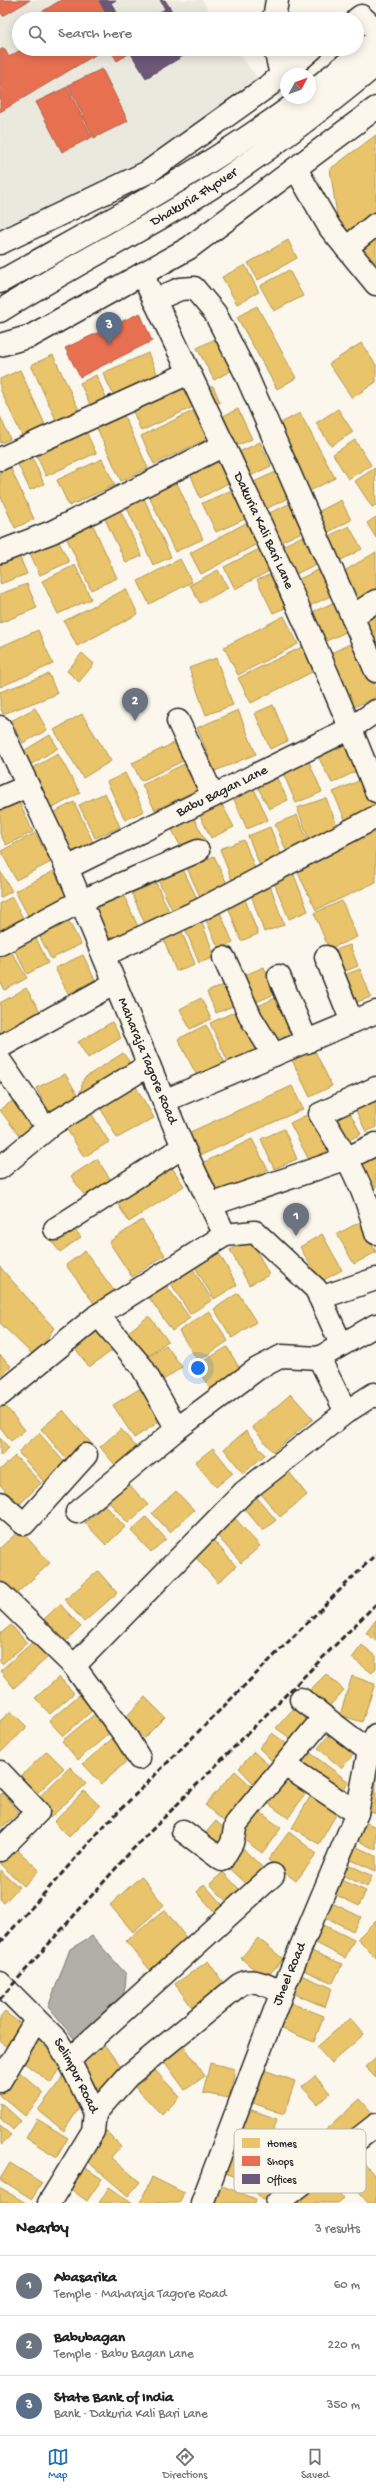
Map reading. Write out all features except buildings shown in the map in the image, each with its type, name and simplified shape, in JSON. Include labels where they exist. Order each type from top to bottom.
[{"type":"street","points":[[275,12],[276,0]]},
{"type":"street","points":[[364,19],[376,30]]},
{"type":"street","points":[[364,50],[376,40]]},
{"type":"street","points":[[277,56],[280,71]]},
{"type":"street","points":[[289,68],[304,56]]},
{"type":"street","points":[[316,88],[356,56]]},
{"type":"street","name":"Dhakuria Flyover","points":[[0,311],[45,282],[211,187],[280,139],[376,65]]},
{"type":"street","points":[[0,243],[148,172],[280,76]]},
{"type":"street","name":"Dhakuria Flyover","points":[[0,282],[181,180],[247,139],[295,104]]},
{"type":"street","points":[[0,345],[31,336],[189,248],[376,108]]},
{"type":"street","points":[[296,169],[330,228],[376,284]]},
{"type":"street","points":[[346,248],[376,224]]},
{"type":"street","name":"Dakuria Kali Bari Lane","points":[[142,274],[258,515],[351,728],[376,791]]},
{"type":"street","points":[[154,300],[180,289],[194,288],[215,313],[245,372],[376,671]]},
{"type":"street","points":[[0,458],[189,373]]},
{"type":"street","points":[[0,552],[52,532],[224,445]]},
{"type":"street","points":[[353,616],[376,601]]},
{"type":"street","name":"Babu Bagan Lane","points":[[67,868],[351,728],[376,711]]},
{"type":"street","points":[[178,721],[212,796]]},
{"type":"street","name":"Maharaja Tagore Road","points":[[0,727],[67,868],[79,902],[104,955],[114,983],[183,1147],[210,1206],[226,1235]]},
{"type":"street","points":[[0,798],[28,786]]},
{"type":"street","points":[[104,955],[200,910],[376,817]]},
{"type":"street","points":[[0,944],[79,902],[198,851]]},
{"type":"street","points":[[326,957],[352,1022]]},
{"type":"street","points":[[224,958],[251,1018],[274,1055]]},
{"type":"street","points":[[279,976],[307,1042]]},
{"type":"street","points":[[0,1047],[114,983]]},
{"type":"street","points":[[164,1101],[376,1012]]},
{"type":"street","points":[[0,1060],[37,1116]]},
{"type":"street","points":[[0,1168],[54,1123],[149,1065]]},
{"type":"street","points":[[376,1088],[320,1114],[348,1158],[372,1201],[376,1233]]},
{"type":"street","points":[[210,1206],[348,1158],[376,1144]]},
{"type":"street","points":[[55,1230],[183,1147]]},
{"type":"street","points":[[0,1395],[98,1314],[226,1235],[255,1232],[316,1289],[341,1344]]},
{"type":"street","points":[[320,1298],[376,1279]]},
{"type":"street","points":[[98,1314],[142,1367],[177,1428]]},
{"type":"street","points":[[77,1512],[177,1428],[257,1369],[282,1356],[319,1358],[376,1325]]},
{"type":"street","points":[[319,1358],[346,1412]]},
{"type":"street","points":[[74,1666],[244,1492],[346,1412],[374,1394],[376,1396]]},
{"type":"street","points":[[0,1503],[24,1524],[86,1455]]},
{"type":"street","points":[[4,1605],[74,1666],[127,1738],[139,1758]]},
{"type":"street","points":[[301,1699],[324,1717],[373,1745]]},
{"type":"street","points":[[183,1831],[222,1860],[232,1843],[236,1824],[324,1717]]},
{"type":"street","name":"Jheel Road","points":[[202,2203],[282,1992],[357,1813],[373,1745]]},
{"type":"street","points":[[285,1765],[357,1813]]},
{"type":"street","points":[[0,1772],[38,1812],[0,1850]]},
{"type":"street","points":[[69,2060],[273,1875]]},
{"type":"street","points":[[95,2113],[128,2076],[239,1985],[246,1981],[253,1980],[282,1992]]},
{"type":"street","name":"Selimpur Road","points":[[0,1983],[56,2040],[69,2060],[95,2113],[93,2131],[50,2203]]},
{"type":"street","points":[[0,2081],[36,2020]]},
{"type":"street","points":[[366,2133],[376,2125]]},
{"type":"street","points":[[277,2203],[290,2193]]},
{"type":"shaded area","points":[[0,0],[202,0],[210,12],[12,12],[12,56],[241,56],[261,82],[149,167],[0,239]]},
{"type":"shaded area","points":[[92,1936],[126,1974],[125,1987],[118,2007],[112,2015],[78,2043],[48,2007],[70,1949]]},
{"type":"railway","points":[[0,1943],[105,1825],[376,1554]]},
{"type":"railway","points":[[0,1999],[132,1850],[376,1604]]},
{"type":"place","name":"State Bank of India","points":[[109,345]]},
{"type":"place","name":"Babubagan","points":[[135,721]]},
{"type":"place","name":"Abasarika","points":[[296,1236]]}]
